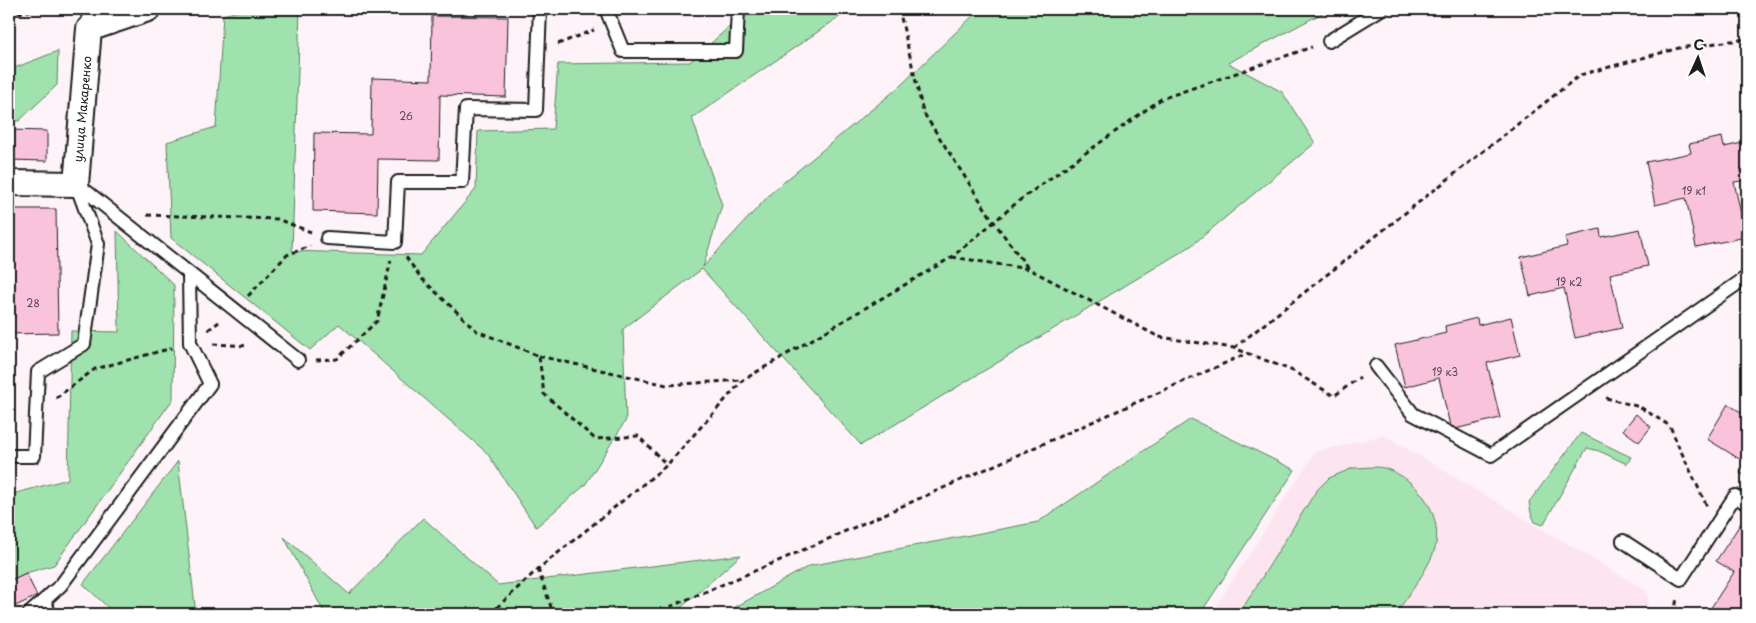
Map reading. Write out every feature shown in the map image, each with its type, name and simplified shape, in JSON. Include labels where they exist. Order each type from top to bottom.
[{"type":"street","name":"улица Макаренко","points":[[76,184],[89,19],[148,9]]},
{"type":"street","points":[[9,183],[76,184]]},
{"type":"lane","points":[[327,238],[395,242],[398,182],[462,182],[466,109],[536,110],[540,9]]},
{"type":"lane","points":[[606,9],[623,51],[736,51],[738,9]]},
{"type":"lane","points":[[1329,41],[1381,9]]},
{"type":"lane","points":[[76,184],[298,360]]},
{"type":"lane","points":[[9,456],[34,456],[38,372],[84,344],[98,244],[76,184]]},
{"type":"lane","points":[[29,614],[61,585],[210,384],[190,343],[189,274]]},
{"type":"lane","points":[[1376,366],[1413,414],[1491,455],[1747,277]]},
{"type":"lane","points":[[1623,541],[1681,579],[1735,496],[1747,504]]},
{"type":"lane","points":[[44,601],[50,614]]},
{"type":"path","points":[[9,15],[38,9]]},
{"type":"path","points":[[899,9],[923,112],[994,222],[1029,269]]},
{"type":"path","points":[[539,52],[611,22]]},
{"type":"path","points":[[1234,348],[1580,75],[1679,48],[1747,39]]},
{"type":"path","points":[[490,614],[538,569],[667,465],[743,380],[952,257],[1020,200],[1161,99],[1329,41]]},
{"type":"path","points":[[114,214],[277,219],[327,238]]},
{"type":"path","points":[[190,343],[235,310],[287,256],[327,238]]},
{"type":"path","points":[[395,242],[421,278],[478,331],[539,356],[667,385],[743,380]]},
{"type":"path","points":[[298,360],[337,359],[377,321],[395,242]]},
{"type":"path","points":[[952,257],[1029,269],[1158,337],[1234,348],[1293,370],[1334,396],[1376,366]]},
{"type":"path","points":[[36,412],[95,369],[190,343],[282,348]]},
{"type":"path","points":[[654,614],[786,558],[1248,353]]},
{"type":"path","points":[[539,356],[544,394],[595,439],[638,436],[667,465]]},
{"type":"path","points":[[1582,391],[1640,407],[1670,426],[1717,524]]},
{"type":"path","points":[[538,569],[551,607],[556,614]]},
{"type":"shaded area","points":[[1384,435],[1647,591],[1649,614],[1211,614],[1315,452]]},
{"type":"green space","points":[[246,9],[300,9],[292,251],[421,255],[476,189],[478,131],[553,129],[558,64],[690,62],[749,9],[851,9],[692,118],[722,205],[703,267],[773,191],[899,87],[980,9],[1330,9],[1228,63],[1282,92],[1315,143],[1191,246],[861,445],[702,269],[623,329],[626,420],[585,485],[536,527],[487,453],[339,324],[310,350],[171,238],[167,142],[216,127],[223,15]]},
{"type":"green space","points":[[58,51],[57,85],[19,121],[9,121],[9,70]]},
{"type":"green space","points":[[117,231],[174,285],[173,399],[54,565],[26,573],[9,581],[9,495],[68,479],[71,331],[119,332]]},
{"type":"green space","points":[[1191,419],[1295,470],[1200,614],[723,614],[809,566],[1038,522]]},
{"type":"green space","points":[[1581,433],[1631,457],[1627,464],[1599,451],[1587,448],[1543,525],[1535,522],[1529,502]]},
{"type":"green space","points":[[178,461],[196,614],[115,614],[83,584]]},
{"type":"green space","points":[[1353,468],[1384,468],[1406,479],[1424,497],[1434,519],[1437,531],[1434,552],[1425,570],[1396,614],[1239,614],[1316,491],[1329,478]]},
{"type":"green space","points":[[423,518],[498,585],[741,555],[674,614],[325,614],[284,537],[349,594]]},
{"type":"building","points":[[432,16],[508,17],[506,97],[440,95],[439,160],[378,159],[377,213],[313,211],[314,133],[371,134],[372,78],[431,80]]},
{"type":"building","points":[[9,130],[47,131],[47,161],[9,160]]},
{"type":"building","points":[[1722,137],[1724,147],[1747,142],[1747,180],[1734,182],[1746,237],[1696,247],[1686,198],[1655,205],[1646,162],[1691,153],[1689,144]]},
{"type":"building","points":[[9,209],[56,209],[58,333],[9,334]]},
{"type":"building","points":[[1600,229],[1601,237],[1640,229],[1648,266],[1610,274],[1622,328],[1575,338],[1564,288],[1530,296],[1521,257],[1567,246],[1565,237]]},
{"type":"building","points":[[1511,317],[1520,355],[1487,363],[1500,418],[1451,430],[1439,378],[1405,387],[1395,345],[1446,333],[1445,326],[1477,318],[1478,325]]},
{"type":"building","points":[[1728,404],[1747,416],[1747,477],[1740,473],[1746,463],[1707,439]]},
{"type":"building","points":[[1636,414],[1651,427],[1639,442],[1623,430]]},
{"type":"building","points":[[1741,523],[1747,527],[1747,614],[1707,614],[1734,572],[1716,561]]},
{"type":"building","points":[[26,573],[37,596],[9,609],[9,581]]}]
